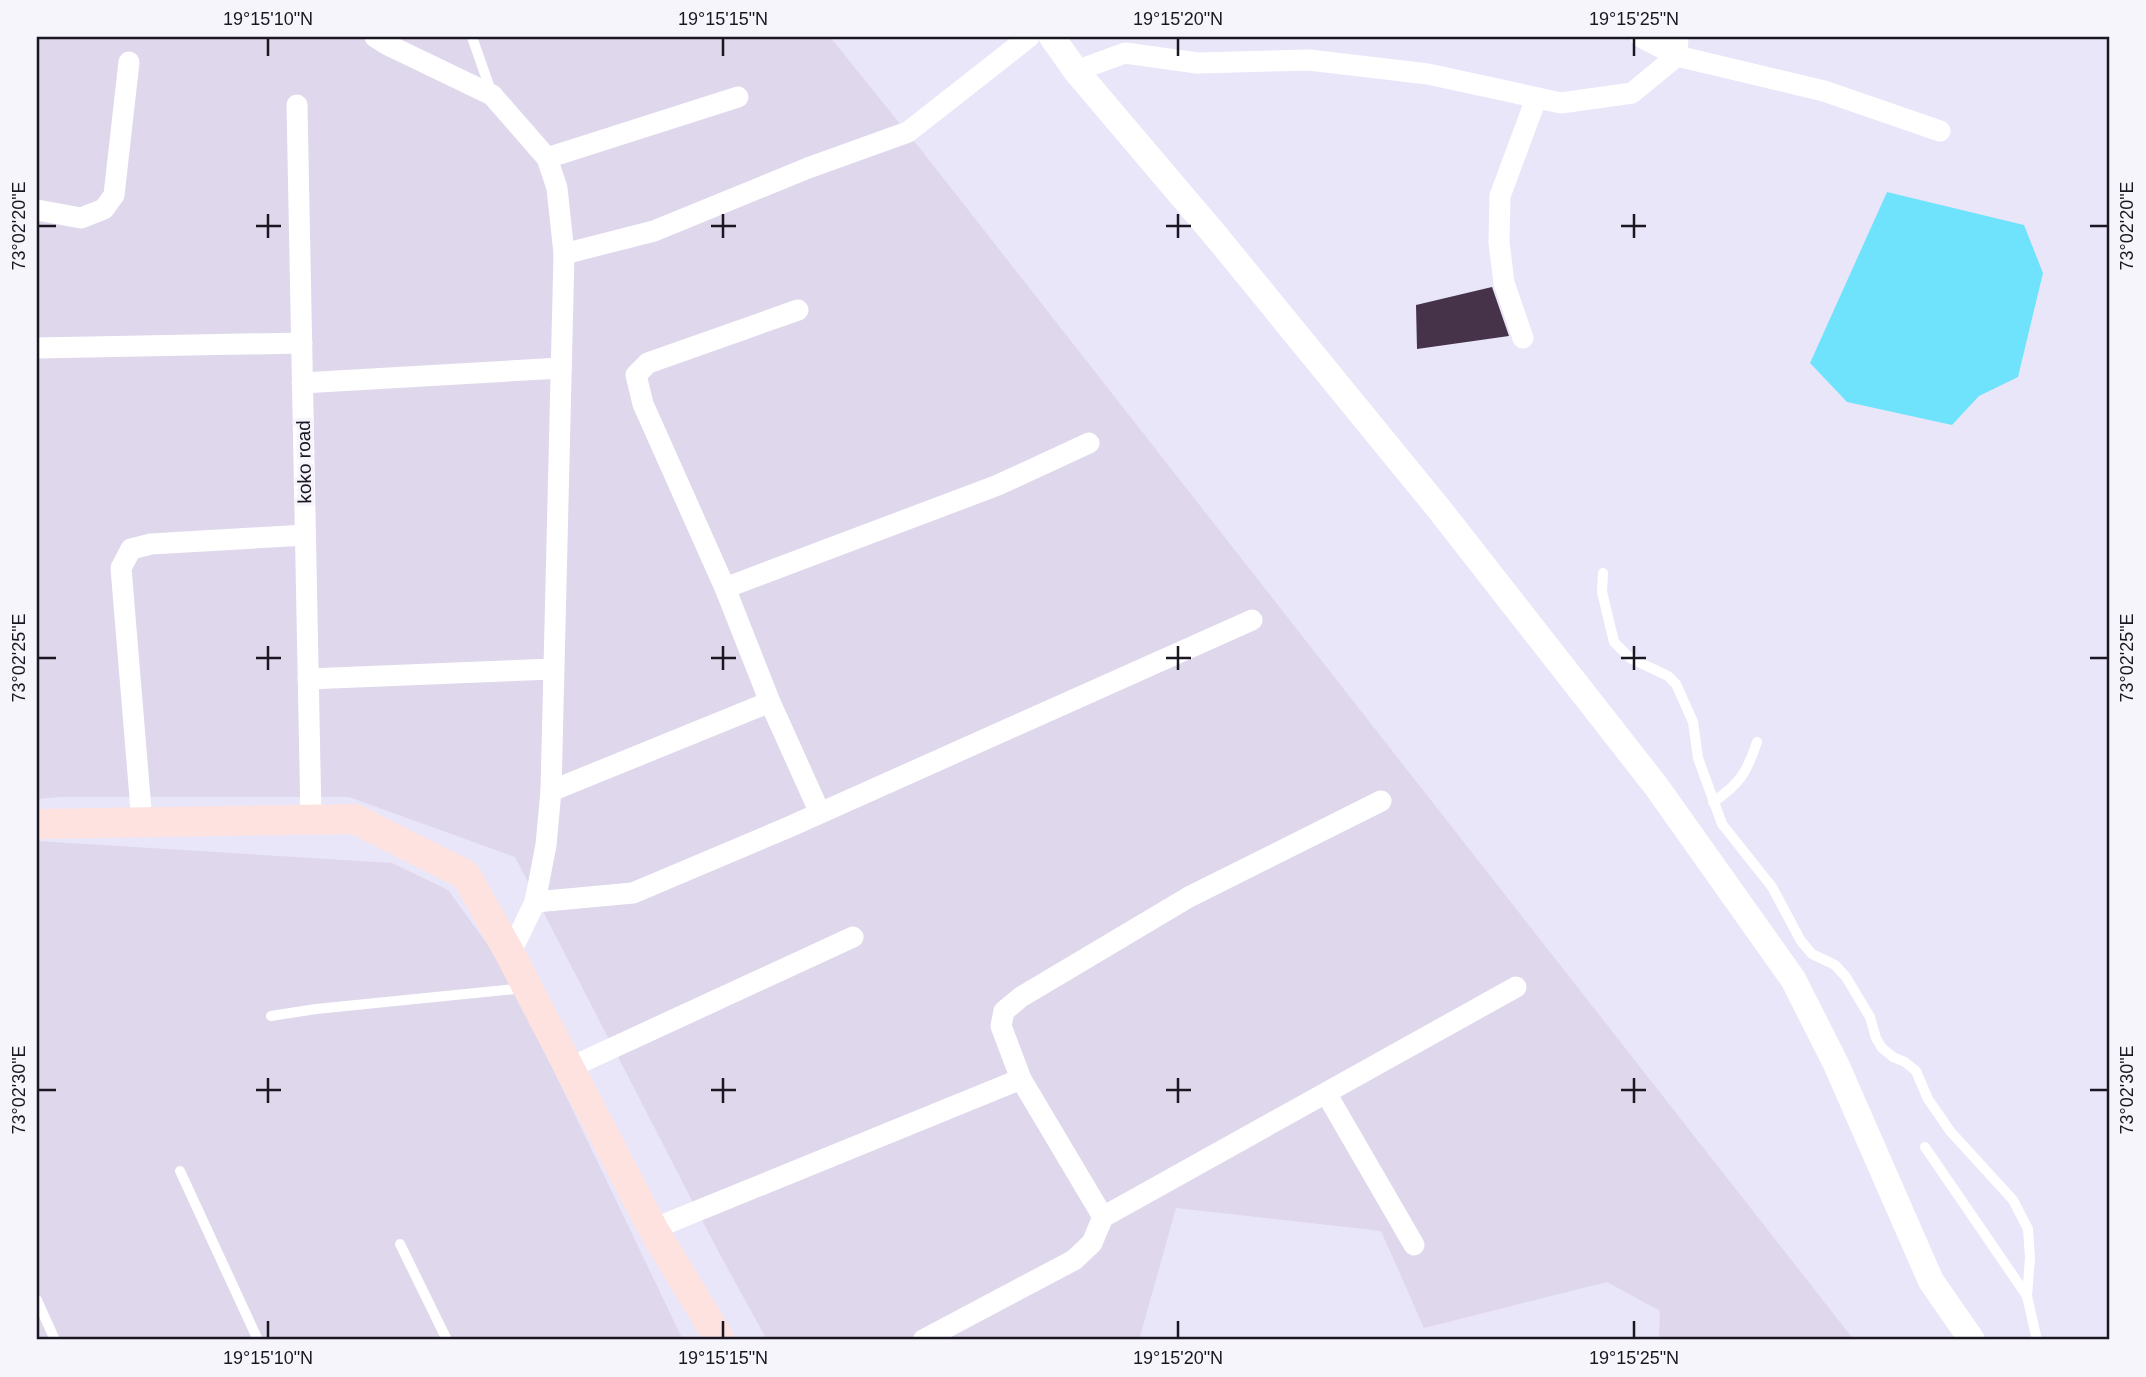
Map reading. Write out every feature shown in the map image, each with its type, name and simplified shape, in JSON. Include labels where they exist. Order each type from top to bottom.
[{"type":"main road","points":[[37,824],[355,819],[466,875],[653,1229],[720,1340]]},
{"type":"street","points":[[375,37],[492,95],[547,158],[557,188],[564,254],[551,791],[546,845],[535,902],[510,954]]},
{"type":"street","points":[[564,254],[654,231],[808,168],[908,132],[1029,37]]},
{"type":"street","points":[[1052,37],[1076,71],[1216,236],[1447,519],[1656,786],[1793,979],[1836,1064],[1931,1281],[1972,1340]]},
{"type":"street","points":[[1641,37],[1824,91],[1940,131]]},
{"type":"street","points":[[1076,71],[1119,45],[1197,63],[1309,60],[1428,74],[1561,103],[1632,93],[1678,46]]},
{"type":"street","points":[[37,210],[81,218],[104,209],[114,195],[129,62]]},
{"type":"street","points":[[547,158],[738,97]]},
{"type":"street","points":[[1523,338],[1504,283],[1499,242],[1500,196],[1536,99]]},
{"type":"street","name":"koko road","points":[[297,105],[311,819]]},
{"type":"street","points":[[798,310],[648,363],[636,375],[643,404],[725,588],[770,702],[820,813]]},
{"type":"street","points":[[37,348],[302,343]]},
{"type":"street","points":[[302,383],[561,368]]},
{"type":"street","points":[[725,588],[998,485],[1089,443]]},
{"type":"street","points":[[142,822],[121,568],[131,549],[151,544],[305,535]]},
{"type":"street","points":[[535,902],[633,893],[820,813],[1252,620]]},
{"type":"street","points":[[308,679],[553,669]]},
{"type":"street","points":[[551,791],[770,702]]},
{"type":"street","points":[[1103,1217],[1021,1079],[1001,1026],[1004,1011],[1021,997],[1189,898],[1381,801]]},
{"type":"street","points":[[569,1068],[853,937]]},
{"type":"street","points":[[935,1337],[1074,1260],[1092,1243],[1103,1217],[1516,987]]},
{"type":"street","points":[[653,1229],[1021,1079]]},
{"type":"street","points":[[1326,1093],[1413,1245]]},
{"type":"lane","points":[[472,37],[492,95]]},
{"type":"lane","points":[[1603,573],[1602,592],[1614,642],[1630,658],[1668,676],[1676,684],[1693,722],[1698,758],[1723,824],[1772,887],[1801,941],[1812,954],[1835,965],[1846,976],[1870,1017],[1875,1038],[1882,1048],[1916,1072],[1928,1098],[1950,1131],[2013,1200],[2028,1229],[2027,1296],[2037,1340]]},
{"type":"lane","points":[[1713,802],[1726,794],[1742,778],[1757,742]]},
{"type":"lane","points":[[271,1016],[527,987]]},
{"type":"lane","points":[[1925,1147],[2027,1296]]},
{"type":"lane","points":[[180,1171],[258,1340]]},
{"type":"lane","points":[[400,1244],[447,1340]]},
{"type":"lane","points":[[37,1300],[55,1340]]},
{"type":"shaded area","points":[[37,37],[830,37],[1854,1340],[1659,1340],[1660,1311],[1607,1282],[1424,1328],[1381,1231],[1176,1208],[1139,1340],[767,1340],[718,1251],[515,857],[349,797],[37,799]]},
{"type":"shaded area","points":[[37,841],[392,863],[448,890],[504,967],[683,1340],[37,1340]]},
{"type":"water","points":[[1887,192],[2024,225],[2043,273],[2018,377],[1979,396],[1952,425],[1847,402],[1810,363]]},
{"type":"building","points":[[1492,287],[1509,336],[1417,349],[1416,305]]}]
